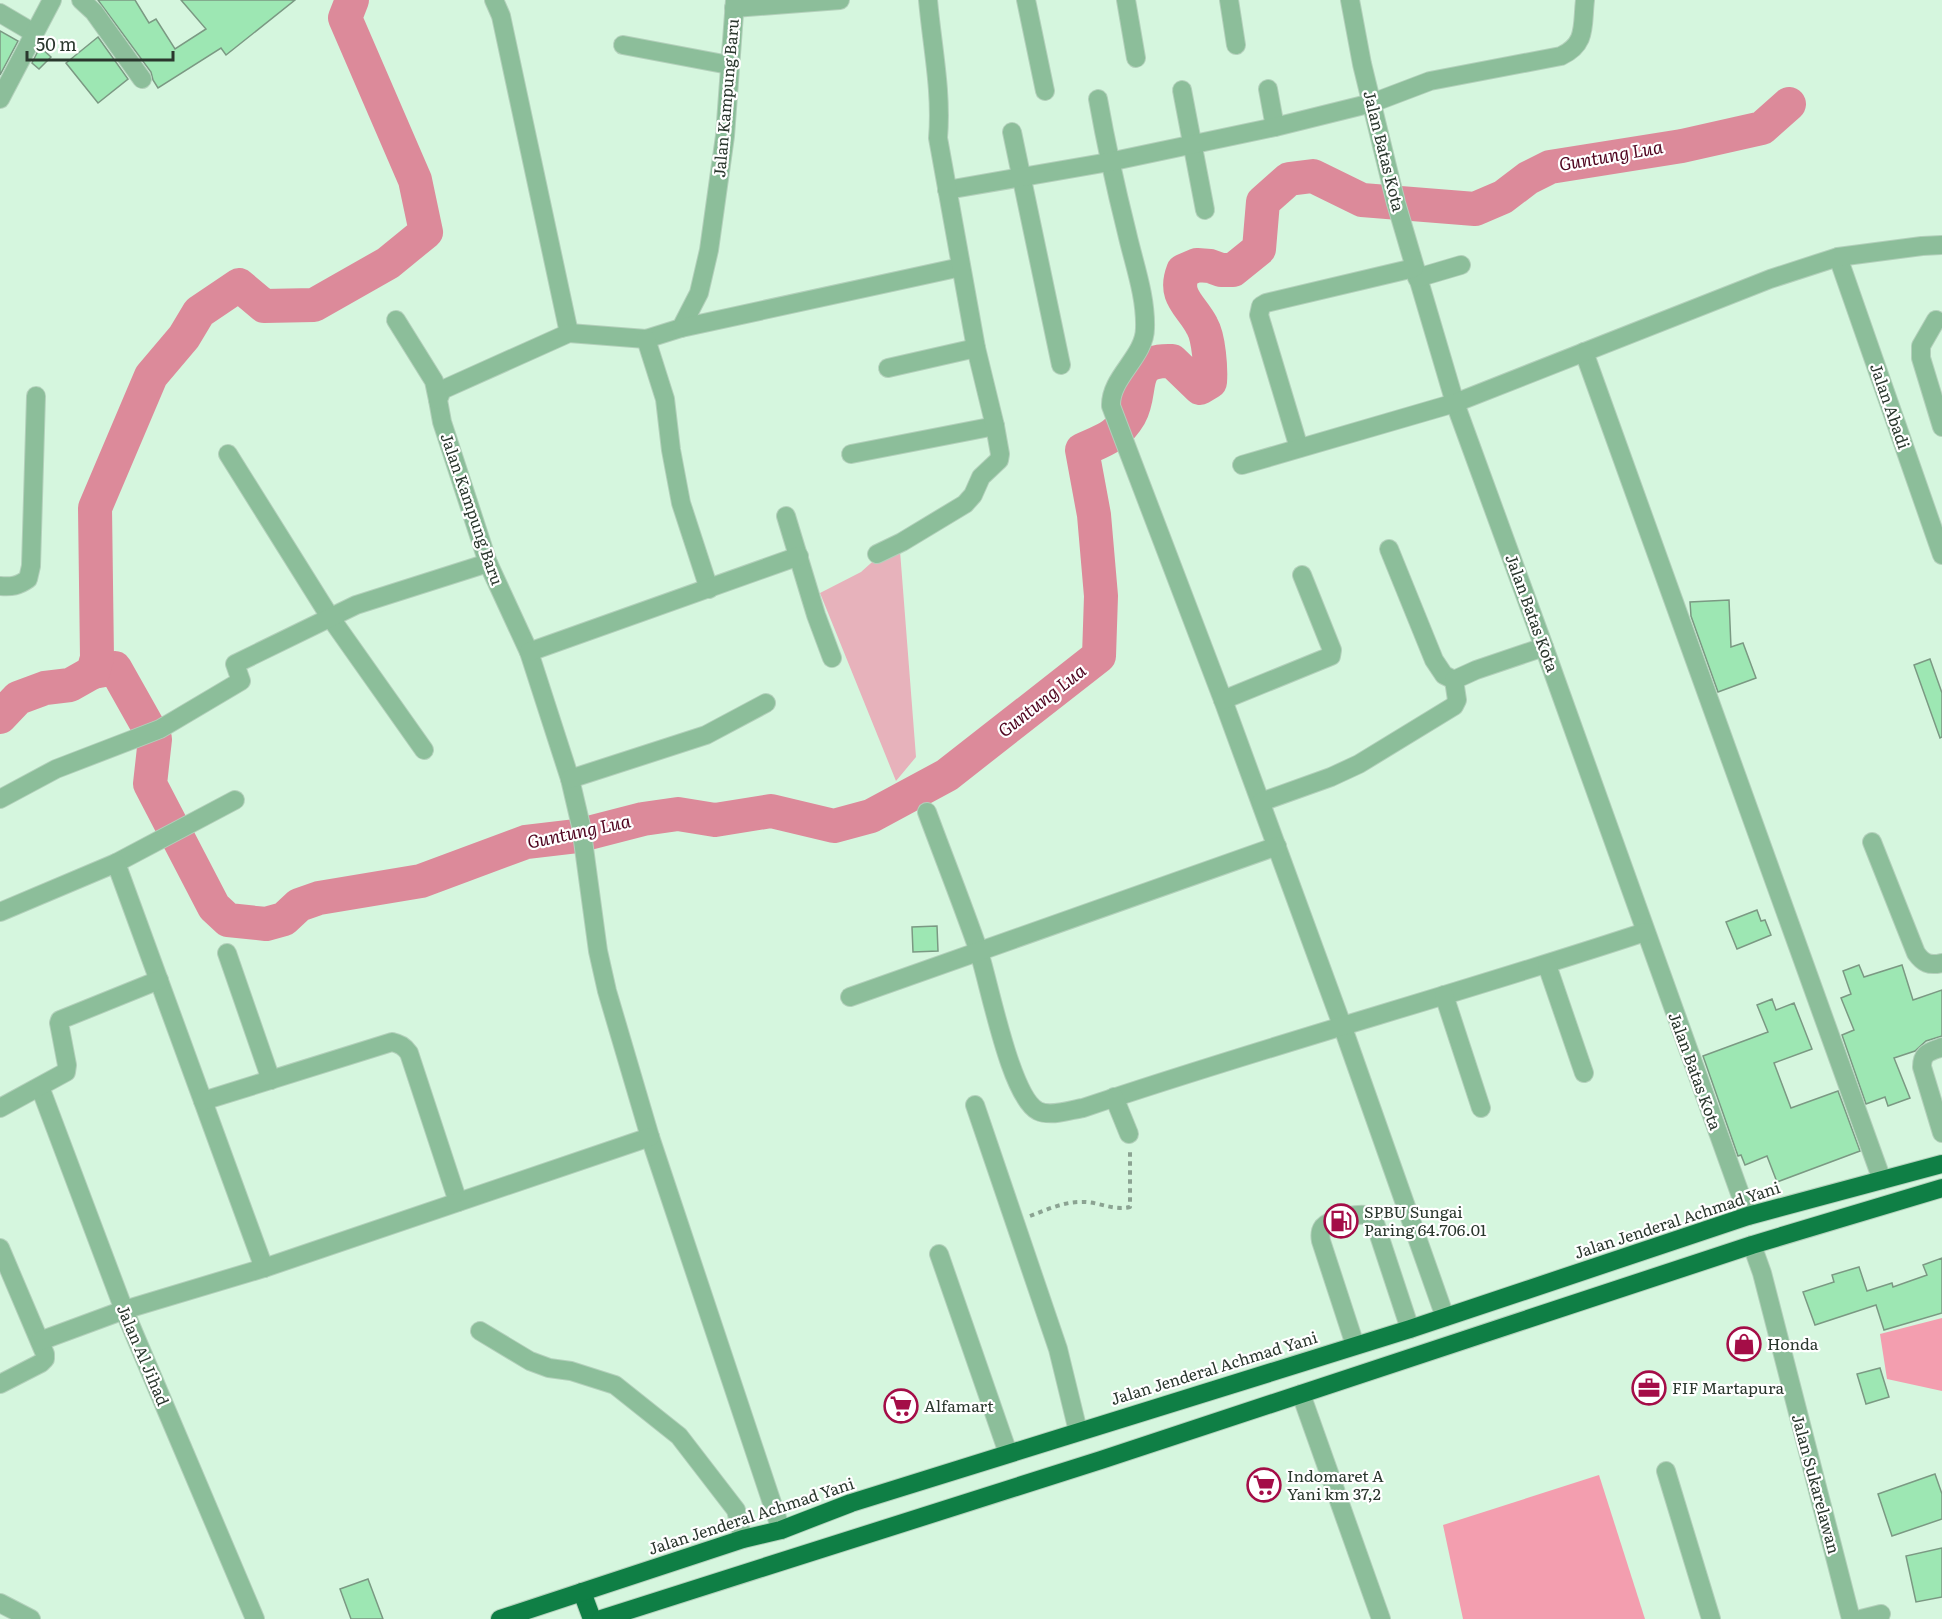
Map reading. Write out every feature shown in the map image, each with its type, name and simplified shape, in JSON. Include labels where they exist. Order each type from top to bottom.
[{"type":"highway","name":"Jalan Jenderal Achmad Yani","points":[[500,1619],[743,1539],[781,1530],[852,1503],[1008,1453],[1410,1329],[1748,1216],[1942,1164]]},
{"type":"highway","points":[[601,1619],[1532,1319],[1752,1245],[1942,1188]]},
{"type":"highway","points":[[1522,1290],[1532,1319]]},
{"type":"highway","points":[[640,1573],[650,1603]]},
{"type":"highway","points":[[582,1592],[592,1619]]},
{"type":"street","points":[[0,99],[52,0]]},
{"type":"street","points":[[81,0],[94,12],[142,79]]},
{"type":"street","points":[[494,0],[501,16],[569,333]]},
{"type":"street","points":[[735,4],[840,0]]},
{"type":"street","points":[[877,554],[902,542],[965,504],[974,495],[981,477],[999,460],[1000,454],[976,348],[938,138],[940,103],[928,0]]},
{"type":"street","points":[[1026,0],[1045,91]]},
{"type":"street","points":[[1126,0],[1136,58]]},
{"type":"street","points":[[1229,0],[1236,45]]},
{"type":"street","name":"Jalan Batas Kota","points":[[1350,0],[1396,202],[1455,403],[1748,1216]]},
{"type":"street","points":[[947,190],[1109,162],[1275,127],[1372,103],[1430,81],[1561,56],[1580,42],[1585,0]]},
{"type":"street","name":"Jalan Kampung Baru","points":[[681,328],[699,293],[709,250],[725,136],[735,4]]},
{"type":"street","points":[[0,13],[34,33]]},
{"type":"street","points":[[624,45],[729,65]]},
{"type":"street","points":[[1268,89],[1275,127]]},
{"type":"street","points":[[1182,90],[1204,210]]},
{"type":"street","points":[[1098,99],[1109,162],[1143,303],[1145,331],[1136,355],[1111,396],[1112,406],[1277,846],[1445,1317]]},
{"type":"street","points":[[1012,132],[1061,365]]},
{"type":"street","points":[[1242,465],[1455,403],[1770,279],[1838,256],[1942,245]]},
{"type":"street","name":"Jalan Abadi","points":[[1838,256],[1942,555]]},
{"type":"street","points":[[1299,448],[1259,315],[1261,306],[1266,303],[1461,265]]},
{"type":"street","points":[[438,400],[442,390],[569,333],[646,339],[681,328],[962,267]]},
{"type":"street","name":"Jalan Kampung Baru","points":[[396,320],[434,381],[442,422],[488,563],[528,652],[570,779],[581,826],[590,908],[598,951],[650,1137],[781,1530]]},
{"type":"street","points":[[1936,320],[1922,346],[1921,358],[1942,427]]},
{"type":"street","points":[[646,339],[665,399],[671,450],[681,503],[710,589]]},
{"type":"street","points":[[888,368],[976,348]]},
{"type":"street","points":[[1584,352],[1882,1180]]},
{"type":"street","points":[[0,586],[14,587],[22,583],[28,579],[31,566],[36,396]]},
{"type":"street","points":[[851,454],[995,426]]},
{"type":"street","points":[[228,454],[330,617],[424,750]]},
{"type":"street","points":[[786,516],[816,615],[832,658]]},
{"type":"street","points":[[1389,549],[1434,660],[1444,675],[1454,680]]},
{"type":"street","points":[[528,652],[798,556]]},
{"type":"street","points":[[0,799],[56,769],[153,732],[241,681],[235,664],[330,617],[356,605],[488,563]]},
{"type":"street","points":[[1223,700],[1331,656],[1332,650],[1302,575]]},
{"type":"street","points":[[1454,680],[1476,670],[1544,647]]},
{"type":"street","points":[[1260,802],[1331,777],[1359,764],[1449,711],[1457,699],[1454,680]]},
{"type":"street","points":[[570,779],[706,735],[766,703]]},
{"type":"street","points":[[0,912],[116,863],[235,800]]},
{"type":"street","points":[[927,812],[979,951],[1010,1064],[1024,1097],[1037,1111],[1054,1113],[1083,1108],[1342,1025],[1547,964],[1645,932]]},
{"type":"street","points":[[1872,842],[1916,953],[1929,965],[1942,963]]},
{"type":"street","points":[[850,997],[1277,846]]},
{"type":"street","points":[[116,863],[264,1268]]},
{"type":"street","points":[[227,953],[272,1080]]},
{"type":"street","points":[[1547,964],[1584,1073]]},
{"type":"street","points":[[0,1108],[64,1073],[68,1068],[60,1020],[159,981]]},
{"type":"street","points":[[1444,995],[1481,1108]]},
{"type":"street","points":[[203,1101],[392,1042],[405,1047],[458,1202]]},
{"type":"street","points":[[1942,1047],[1925,1053],[1922,1058],[1922,1067],[1942,1133]]},
{"type":"street","name":"Jalan Al Jihad","points":[[40,1087],[124,1310],[255,1619]]},
{"type":"street","points":[[1114,1097],[1129,1134]]},
{"type":"street","points":[[975,1105],[1058,1349],[1078,1431]]},
{"type":"street","points":[[39,1341],[124,1310],[264,1268],[650,1137]]},
{"type":"street","points":[[1355,1345],[1321,1241],[1320,1233],[1330,1222],[1361,1213],[1373,1217],[1410,1329]]},
{"type":"street","name":"Jalan Sukarelawan","points":[[1752,1245],[1762,1273],[1851,1619]]},
{"type":"street","points":[[0,1248],[7,1281],[45,1354],[44,1361],[0,1384]]},
{"type":"street","points":[[939,1254],[1008,1453]]},
{"type":"street","points":[[480,1331],[530,1361],[615,1385],[679,1436],[736,1510],[743,1539]]},
{"type":"street","points":[[1301,1394],[1381,1619]]},
{"type":"street","points":[[1666,1471],[1711,1619]]},
{"type":"street","points":[[0,1603],[10,1606],[31,1619]]},
{"type":"street","points":[[1861,1619],[1881,1614]]},
{"type":"path","points":[[1016,1222],[1069,1203],[1092,1203],[1113,1209],[1130,1207],[1129,1134]]},
{"type":"shaded area","points":[[899,538],[916,757],[896,781],[820,593],[861,572]]},
{"type":"shaded area","points":[[1942,1318],[1942,1391],[1887,1379],[1880,1334]]},
{"type":"shaded area","points":[[1599,1475],[1645,1619],[1463,1619],[1443,1525]]},
{"type":"building","points":[[98,0],[135,0],[149,23],[156,19],[175,49],[206,29],[181,0],[295,0],[226,55],[221,48],[158,88],[151,72]]},
{"type":"building","points":[[0,31],[18,41],[0,75]]},
{"type":"building","points":[[98,37],[128,79],[98,103],[66,63]]},
{"type":"building","points":[[40,47],[51,57],[39,69],[32,63]]},
{"type":"building","points":[[1729,600],[1731,647],[1743,643],[1756,678],[1718,692],[1691,616],[1690,602]]},
{"type":"building","points":[[1930,659],[1942,693],[1942,737],[1940,738],[1914,665]]},
{"type":"building","points":[[1757,910],[1761,921],[1765,920],[1771,935],[1737,949],[1726,922]]},
{"type":"building","points":[[937,926],[938,951],[913,952],[912,927]]},
{"type":"building","points":[[1859,965],[1864,977],[1902,965],[1913,1000],[1942,990],[1942,1036],[1926,1041],[1915,1051],[1894,1058],[1910,1098],[1888,1106],[1885,1097],[1866,1104],[1842,1035],[1854,1030],[1841,998],[1851,994],[1843,971]]},
{"type":"building","points":[[1772,999],[1776,1010],[1794,1003],[1812,1049],[1774,1063],[1791,1108],[1838,1091],[1860,1151],[1777,1182],[1767,1156],[1745,1165],[1741,1155],[1738,1156],[1703,1056],[1768,1032],[1757,1005]]},
{"type":"building","points":[[1942,1258],[1942,1313],[1884,1330],[1876,1305],[1815,1325],[1803,1292],[1834,1282],[1832,1275],[1859,1267],[1867,1291],[1892,1283],[1893,1287],[1927,1275],[1923,1265]]},
{"type":"building","points":[[1880,1368],[1889,1397],[1866,1404],[1857,1374]]},
{"type":"building","points":[[1935,1474],[1942,1494],[1942,1519],[1892,1536],[1878,1494]]},
{"type":"building","points":[[1942,1548],[1942,1597],[1916,1602],[1906,1556]]},
{"type":"building","points":[[368,1579],[383,1619],[351,1619],[340,1589]]},
{"type":"waterway","points":[[0,717],[18,698],[45,688],[70,685],[93,672],[97,658],[95,508],[151,376],[184,337],[199,312],[239,285],[264,306],[314,305],[388,263],[426,232],[415,180],[345,18],[352,0]]},
{"type":"waterway","name":"Guntung Lua","points":[[93,672],[115,668],[155,739],[150,784],[214,907],[228,920],[266,924],[284,919],[299,905],[319,898],[421,881],[526,842],[577,836],[643,819],[678,814],[715,820],[771,811],[834,826],[871,816],[947,775],[1099,656],[1101,596],[1094,515],[1082,450],[1109,437],[1125,422],[1134,405],[1139,378],[1148,365],[1172,361],[1200,388],[1210,382],[1210,362],[1206,338],[1202,326],[1180,288],[1183,271],[1197,265],[1233,270],[1259,249],[1263,202],[1289,179],[1313,176],[1362,200],[1475,209],[1503,197],[1528,178],[1550,167],[1682,146],[1762,128],[1789,104]]},
{"type":"place","name":"SPBU Sungai Paring 64.706.01","points":[[1341,1221]]},
{"type":"place","name":"Honda","points":[[1744,1344]]},
{"type":"place","name":"FIF Martapura","points":[[1649,1388]]},
{"type":"place","name":"Alfamart","points":[[901,1406]]},
{"type":"place","name":"Indomaret A Yani km 37,2","points":[[1264,1485]]}]
